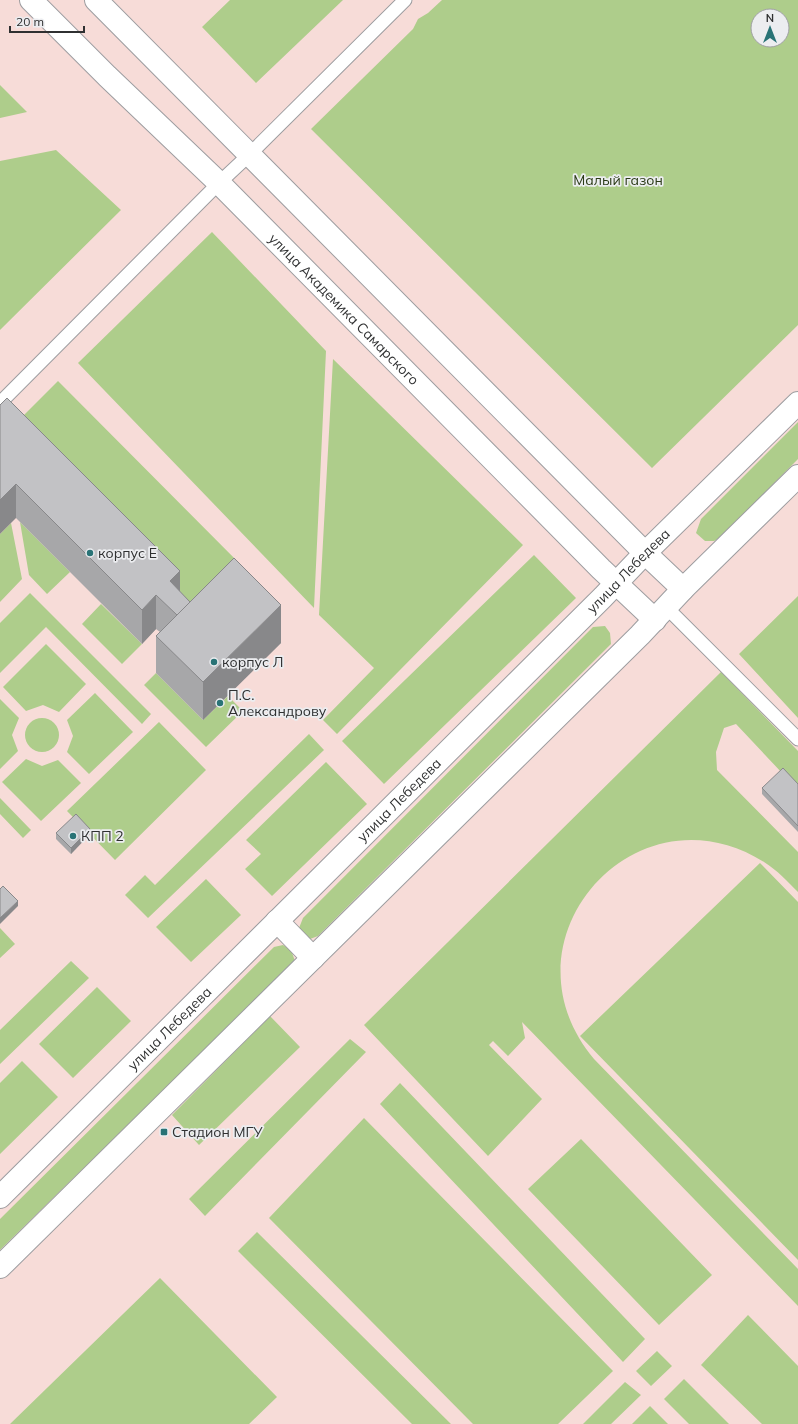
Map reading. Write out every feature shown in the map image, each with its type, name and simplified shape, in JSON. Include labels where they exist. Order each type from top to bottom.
[{"type":"street","name":"улица Академика Самарского","points":[[31,0],[106,76],[219,183],[616,584],[661,614]]},
{"type":"street","points":[[96,0],[683,589]]},
{"type":"street","name":"улица Лебедева","points":[[0,1197],[616,584],[645,552],[798,403]]},
{"type":"street","points":[[0,1267],[661,614],[683,589],[798,476]]},
{"type":"street","points":[[277,921],[313,958]]},
{"type":"lane","points":[[0,403],[219,183],[405,0]]},
{"type":"lane","points":[[661,614],[798,738]]},
{"type":"shaded area","points":[[0,0],[798,0],[798,1424],[0,1424]]},
{"type":"green space","points":[[230,0],[343,0],[256,83],[202,27]]},
{"type":"green space","name":"Малый газон","points":[[442,0],[798,0],[798,325],[652,468],[311,129],[413,29],[418,19],[428,13]]},
{"type":"green space","points":[[0,85],[27,112],[0,118]]},
{"type":"green space","points":[[56,150],[121,210],[0,330],[0,161]]},
{"type":"green space","points":[[212,232],[326,351],[314,608],[78,363]]},
{"type":"green space","points":[[333,359],[523,545],[337,734],[323,720],[374,668],[319,615]]},
{"type":"green space","points":[[58,381],[251,575],[193,633],[10,429]]},
{"type":"green space","points":[[798,422],[798,459],[721,537],[714,541],[705,541],[696,533],[701,519]]},
{"type":"green space","points":[[20,522],[70,572],[47,594],[29,575]]},
{"type":"green space","points":[[11,523],[22,579],[0,602],[0,534]]},
{"type":"green space","points":[[534,555],[576,598],[384,784],[342,741]]},
{"type":"green space","points":[[30,593],[151,714],[142,724],[46,627],[0,673],[0,623]]},
{"type":"green space","points":[[798,596],[798,718],[739,654]]},
{"type":"green space","points":[[101,604],[142,644],[122,664],[82,624]]},
{"type":"green space","points":[[605,626],[610,633],[611,644],[318,936],[310,939],[303,934],[299,928],[303,918],[593,627]]},
{"type":"green space","points":[[46,644],[86,684],[59,712],[43,705],[26,711],[3,687]]},
{"type":"green space","points":[[721,672],[798,751],[798,790],[736,724],[724,728],[716,752],[717,770],[798,852],[798,892],[769,865],[716,842],[669,842],[627,858],[594,886],[570,923],[561,967],[568,1013],[594,1059],[798,1269],[798,1306],[522,1022],[525,1038],[508,1056],[493,1041],[489,1045],[542,1099],[488,1156],[364,1025]]},
{"type":"green space","points":[[156,673],[203,720],[228,696],[243,711],[206,747],[144,685]]},
{"type":"green space","points":[[95,693],[133,732],[89,774],[67,752],[73,736],[67,720]]},
{"type":"green space","points":[[0,699],[19,718],[12,735],[18,751],[0,769]]},
{"type":"green space","points":[[45,718],[54,723],[58,728],[58,742],[54,747],[49,751],[39,752],[35,751],[26,742],[25,732],[26,728],[35,719]]},
{"type":"green space","points":[[159,722],[206,770],[115,860],[67,811]]},
{"type":"green space","points":[[309,734],[324,750],[148,918],[125,895],[145,875],[155,885]]},
{"type":"green space","points":[[26,759],[42,766],[58,760],[81,783],[41,821],[2,782]]},
{"type":"green space","points":[[326,762],[367,804],[272,896],[245,869],[261,854],[246,840]]},
{"type":"green space","points":[[0,798],[31,830],[23,838],[0,814]]},
{"type":"green space","points":[[760,863],[798,902],[798,1260],[580,1036]]},
{"type":"green space","points":[[206,879],[241,915],[191,962],[156,927]]},
{"type":"green space","points":[[0,928],[15,944],[0,958]]},
{"type":"green space","points":[[283,945],[291,950],[295,961],[0,1250],[0,1219],[274,947]]},
{"type":"green space","points":[[71,961],[89,978],[0,1064],[0,1030]]},
{"type":"green space","points":[[97,987],[131,1021],[73,1078],[39,1044]]},
{"type":"green space","points":[[270,1016],[300,1047],[199,1145],[172,1115]]},
{"type":"green space","points":[[350,1039],[366,1052],[205,1216],[189,1199]]},
{"type":"green space","points":[[22,1061],[58,1097],[0,1154],[0,1083]]},
{"type":"green space","points":[[400,1083],[645,1339],[623,1362],[380,1104]]},
{"type":"green space","points":[[364,1118],[613,1371],[558,1424],[473,1424],[269,1218]]},
{"type":"green space","points":[[581,1139],[712,1275],[659,1325],[528,1189]]},
{"type":"green space","points":[[257,1232],[451,1424],[412,1424],[238,1251]]},
{"type":"green space","points":[[160,1278],[277,1397],[249,1424],[10,1424]]},
{"type":"green space","points":[[748,1315],[798,1366],[798,1424],[762,1424],[701,1365]]},
{"type":"green space","points":[[657,1351],[672,1366],[651,1386],[636,1371]]},
{"type":"green space","points":[[684,1379],[729,1424],[689,1424],[664,1399]]},
{"type":"green space","points":[[625,1382],[641,1395],[611,1424],[583,1424]]},
{"type":"green space","points":[[650,1406],[668,1424],[632,1424]]},
{"type":"building","points":[[7,398],[180,571],[170,581],[190,602],[177,615],[156,595],[142,610],[16,484],[0,500],[0,405]]},
{"type":"building","points":[[234,558],[281,605],[203,682],[156,636]]},
{"type":"building","points":[[783,768],[798,784],[798,826],[762,788]]},
{"type":"building","name":"КПП 2","points":[[76,814],[90,829],[71,848],[56,833]]},
{"type":"building","points":[[3,886],[18,901],[0,918],[0,889]]},
{"type":"place","name":"корпус Е","points":[[90,553]]},
{"type":"place","name":"корпус Л","points":[[214,662]]},
{"type":"place","name":"П.С. Александрову","points":[[220,703]]},
{"type":"place","name":"КПП 2","points":[[73,836]]},
{"type":"place","name":"Стадион МГУ","points":[[164,1132]]}]
